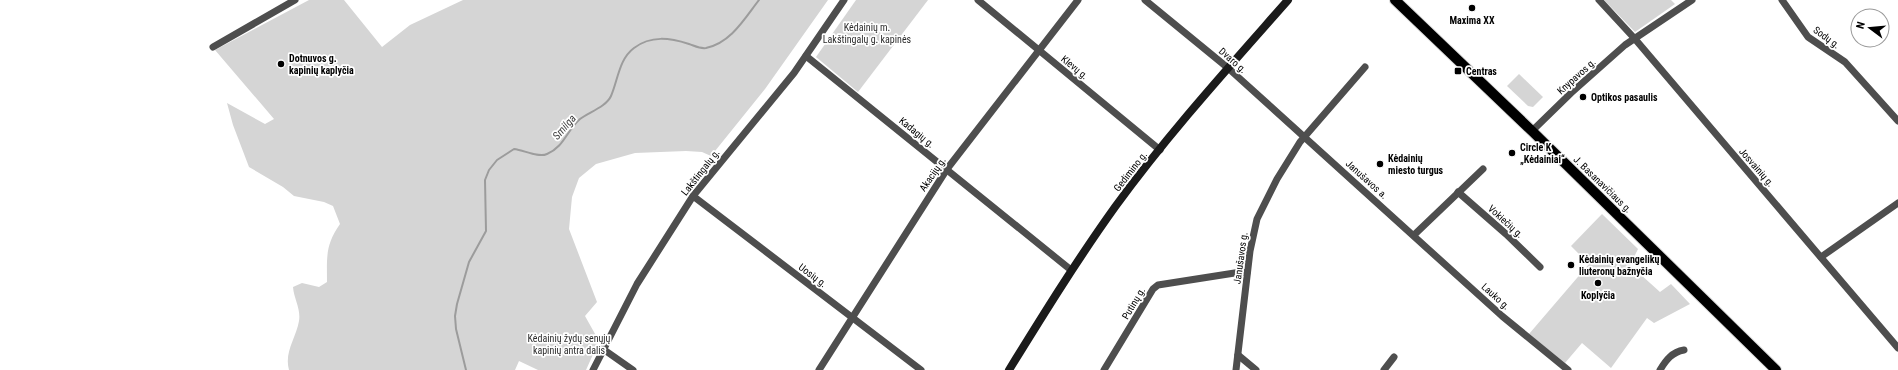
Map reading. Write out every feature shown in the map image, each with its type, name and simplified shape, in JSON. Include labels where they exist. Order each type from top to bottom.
[{"type":"main road","name":"Gedimino g.","points":[[1009,370],[1071,270],[1116,206],[1228,68],[1288,0]]},
{"type":"main road","name":"J. Basanavičiaus g.","points":[[1395,0],[1532,130],[1776,370]]},
{"type":"street","points":[[213,46],[295,0]]},
{"type":"street","name":"Lakštingalų g.","points":[[593,370],[648,266],[693,196],[781,89],[806,56],[844,0]]},
{"type":"street","name":"Klevų g.","points":[[978,0],[1160,150]]},
{"type":"street","name":"Akacijų g.","points":[[819,370],[946,168],[1078,0]]},
{"type":"street","name":"Dvaro g.","points":[[1145,0],[1228,68],[1304,137]]},
{"type":"street","name":"Josvainių g.","points":[[1599,0],[1635,39],[1898,348]]},
{"type":"street","name":"Knypavos g.","points":[[1532,130],[1625,45],[1692,0]]},
{"type":"street","name":"Sodų g.","points":[[1782,0],[1808,37],[1846,62],[1898,121]]},
{"type":"street","name":"Kadagių g.","points":[[806,56],[1071,270]]},
{"type":"street","points":[[1304,137],[1365,67]]},
{"type":"street","name":"Janušavos a.","points":[[1304,137],[1414,235]]},
{"type":"street","name":"Janušavos g.","points":[[1236,370],[1252,237],[1257,219],[1277,179],[1304,137]]},
{"type":"street","points":[[1414,235],[1483,169]]},
{"type":"street","name":"Vokiečių g.","points":[[1458,192],[1506,234],[1540,267]]},
{"type":"street","name":"Uosių g.","points":[[693,196],[921,370]]},
{"type":"street","points":[[1821,257],[1898,203]]},
{"type":"street","name":"Lauko g.","points":[[1414,235],[1502,316],[1568,370]]},
{"type":"street","name":"Putinų g.","points":[[1104,370],[1153,289],[1158,285],[1241,272],[1248,273]]},
{"type":"street","points":[[604,349],[633,370]]},
{"type":"street","points":[[1660,370],[1673,353],[1684,350]]},
{"type":"street","points":[[1238,355],[1256,370]]},
{"type":"street","points":[[1384,370],[1394,357]]},
{"type":"green space","name":"Kėdainių žydų senųjų kapinių antra dalis","points":[[309,0],[344,0],[382,47],[410,25],[463,0],[828,0],[765,89],[711,156],[702,152],[686,151],[635,153],[596,164],[579,178],[572,197],[569,229],[597,302],[585,316],[599,341],[586,370],[538,370],[519,361],[515,370],[289,370],[289,351],[299,321],[298,308],[293,287],[302,283],[319,287],[327,282],[327,259],[329,245],[340,224],[333,206],[324,202],[294,196],[283,187],[249,167],[233,125],[227,103],[265,124],[274,119],[215,50]]},
{"type":"green space","name":"Kėdainių m. Lakštingalų g. kapinės","points":[[856,0],[928,0],[858,92],[816,57]]},
{"type":"green space","points":[[1604,0],[1671,0],[1675,4],[1635,32]]},
{"type":"green space","points":[[1519,74],[1543,97],[1533,107],[1528,106],[1507,86]]},
{"type":"green space","points":[[1602,214],[1638,249],[1630,265],[1660,292],[1671,284],[1690,304],[1654,323],[1647,318],[1611,368],[1582,343],[1565,363],[1529,334],[1589,264],[1571,246]]},
{"type":"waterway","name":"Smilga","points":[[466,370],[456,329],[455,316],[469,262],[486,231],[485,180],[489,170],[497,160],[514,149],[543,155],[558,147],[580,119],[609,100],[625,58],[640,44],[654,39],[668,39],[702,48],[715,45],[723,41],[737,29],[759,0]]},
{"type":"place","name":"Maxima XX","points":[[1472,8]]},
{"type":"place","name":"Dotnuvos g. kapinių kaplyčia","points":[[281,64]]},
{"type":"place","name":"Centras","points":[[1458,71]]},
{"type":"place","name":"Optikos pasaulis","points":[[1583,97]]},
{"type":"place","name":"Circle K „Kėdainiai“","points":[[1512,153]]},
{"type":"place","name":"Kėdainių miesto turgus","points":[[1380,164]]},
{"type":"place","name":"Kėdainių evangelikų liuteronų bažnyčia","points":[[1571,265]]},
{"type":"place","name":"Koplyčia","points":[[1598,283]]}]
